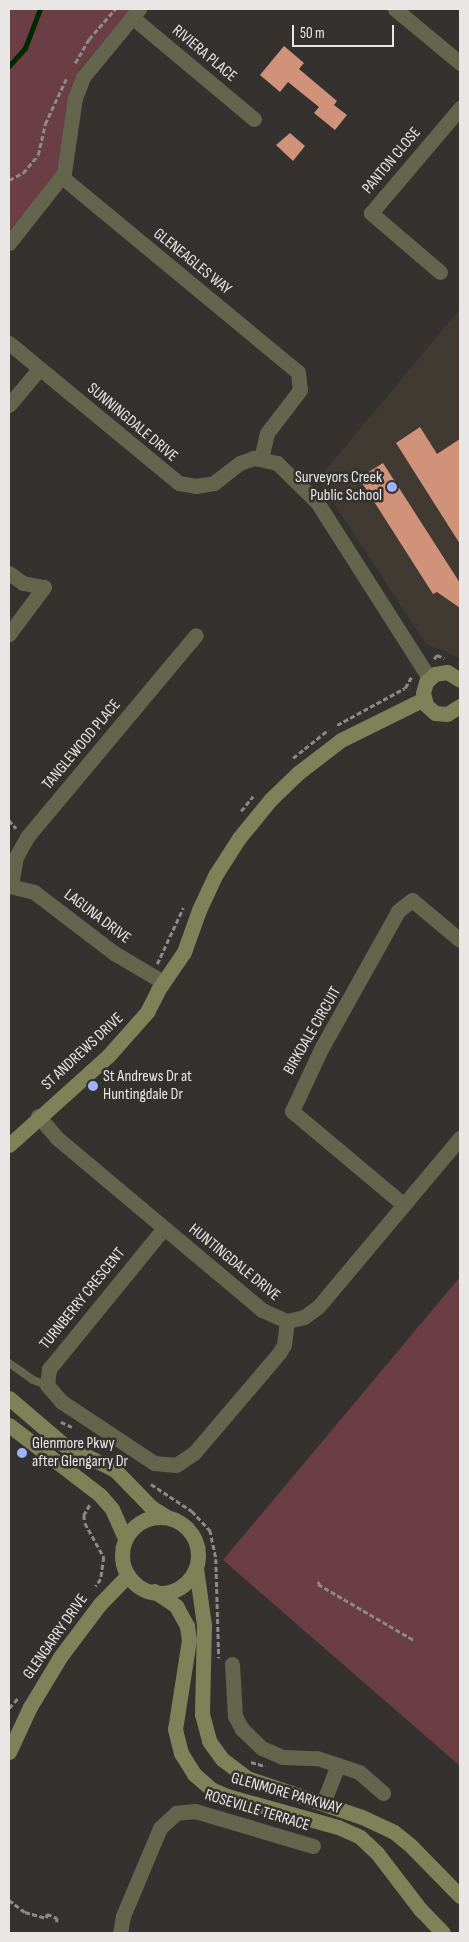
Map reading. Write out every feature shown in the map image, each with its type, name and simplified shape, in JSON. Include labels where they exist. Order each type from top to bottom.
[{"type":"main road","points":[[460,680],[447,672],[430,678],[424,688],[424,699],[435,713],[447,714],[460,709]]},
{"type":"main road","name":"ST ANDREWS DRIVE","points":[[9,1145],[38,1116],[131,1033],[148,1012],[163,982],[184,952],[199,910],[216,874],[239,838],[271,799],[313,760],[341,740],[378,719],[424,699]]},
{"type":"main road","points":[[9,1398],[71,1450],[115,1470],[151,1507],[179,1522],[194,1537],[198,1558],[196,1568],[179,1587],[166,1592],[154,1592],[134,1583],[128,1575],[122,1557],[125,1538],[140,1523],[167,1517]]},
{"type":"main road","points":[[9,1425],[105,1500],[125,1538]]},
{"type":"main road","name":"GLENMORE PARKWAY","points":[[196,1568],[204,1630],[202,1714],[210,1741],[226,1763],[247,1778],[323,1803],[394,1832],[460,1896]]},
{"type":"main road","name":"GLENGARRY DRIVE","points":[[9,1752],[13,1727],[60,1657],[100,1604],[128,1575]]},
{"type":"main road","name":"GLENMORE PARKWAY","points":[[154,1592],[176,1606],[187,1626],[189,1640],[175,1729],[181,1753],[194,1774],[211,1789],[227,1796],[338,1827],[360,1837],[377,1853],[420,1909],[443,1933]]},
{"type":"street","points":[[395,9],[460,63]]},
{"type":"street","points":[[9,243],[62,177],[80,83],[91,65],[136,13]]},
{"type":"street","name":"RIVIERA PLACE","points":[[136,13],[254,119]]},
{"type":"street","name":"PANTON CLOSE","points":[[440,272],[371,214],[460,108]]},
{"type":"street","name":"GLENEAGLES WAY","points":[[62,177],[302,374],[300,390],[266,433],[261,458]]},
{"type":"street","name":"SUNNINGDALE DRIVE","points":[[9,343],[179,483],[196,486],[214,483],[244,461],[261,458]]},
{"type":"street","points":[[9,405],[39,368]]},
{"type":"street","points":[[261,458],[277,463],[313,496],[430,678]]},
{"type":"street","points":[[9,573],[23,583],[44,587],[9,634]]},
{"type":"street","name":"TANGLEWOOD PLACE","points":[[10,886],[16,857],[27,837],[196,635]]},
{"type":"street","name":"LAGUNA DRIVE","points":[[10,886],[34,892],[114,953],[163,982]]},
{"type":"street","name":"BIRKDALE CIRCUIT","points":[[404,1205],[292,1111],[313,1064],[398,910],[412,900],[460,940]]},
{"type":"street","name":"HUNTINGDALE DRIVE","points":[[38,1116],[57,1138],[262,1310],[287,1321],[304,1316],[318,1307],[460,1138]]},
{"type":"street","name":"TURNBERRY CRESCENT","points":[[47,1385],[46,1376],[52,1363],[164,1228]]},
{"type":"street","points":[[47,1385],[62,1402],[154,1463],[176,1465],[194,1453],[279,1353],[284,1345],[287,1321]]},
{"type":"street","points":[[232,1664],[235,1716],[242,1729],[262,1748],[282,1757],[317,1758],[338,1765],[364,1775],[383,1792]]},
{"type":"street","points":[[323,1803],[338,1765]]},
{"type":"street","name":"ROSEVILLE TERRACE","points":[[120,1933],[123,1916],[160,1828],[176,1813],[195,1811],[314,1846]]},
{"type":"lane","points":[[9,1363],[33,1380],[47,1385]]},
{"type":"path","points":[[433,661],[437,655]]},
{"type":"path","points":[[9,820],[21,833]]},
{"type":"path","points":[[94,1501],[84,1515],[85,1523],[104,1556],[101,1579],[95,1587]]},
{"type":"path","points":[[320,1582],[318,1584],[414,1640]]},
{"type":"path","points":[[9,1900],[25,1912],[46,1918],[47,1914],[57,1918],[57,1922]]},
{"type":"shaded area","points":[[9,9],[131,9],[80,69],[74,80],[57,174],[9,231]]},
{"type":"shaded area","name":"Surveyors Creek Public School","points":[[460,309],[460,658],[426,644],[318,479]]},
{"type":"shaded area","points":[[460,1277],[460,1766],[223,1560]]},
{"type":"building","points":[[284,46],[304,63],[299,69],[337,101],[334,105],[347,115],[335,130],[314,113],[319,107],[288,82],[280,92],[260,75]]},
{"type":"building","points":[[290,133],[305,146],[293,161],[276,145]]},
{"type":"building","points":[[420,427],[437,454],[460,439],[460,544],[396,443]]},
{"type":"building","points":[[383,463],[460,583],[460,608],[437,592],[433,594],[359,478]]},
{"type":"waterway","points":[[9,66],[25,48],[40,9]]},
{"type":"place","name":"Surveyors Creek Public School","points":[[392,487]]},
{"type":"place","name":"St Andrews Dr at Huntingdale Dr","points":[[93,1086]]},
{"type":"place","name":"Glenmore Pkwy after Glengarry Dr","points":[[22,1453]]}]
